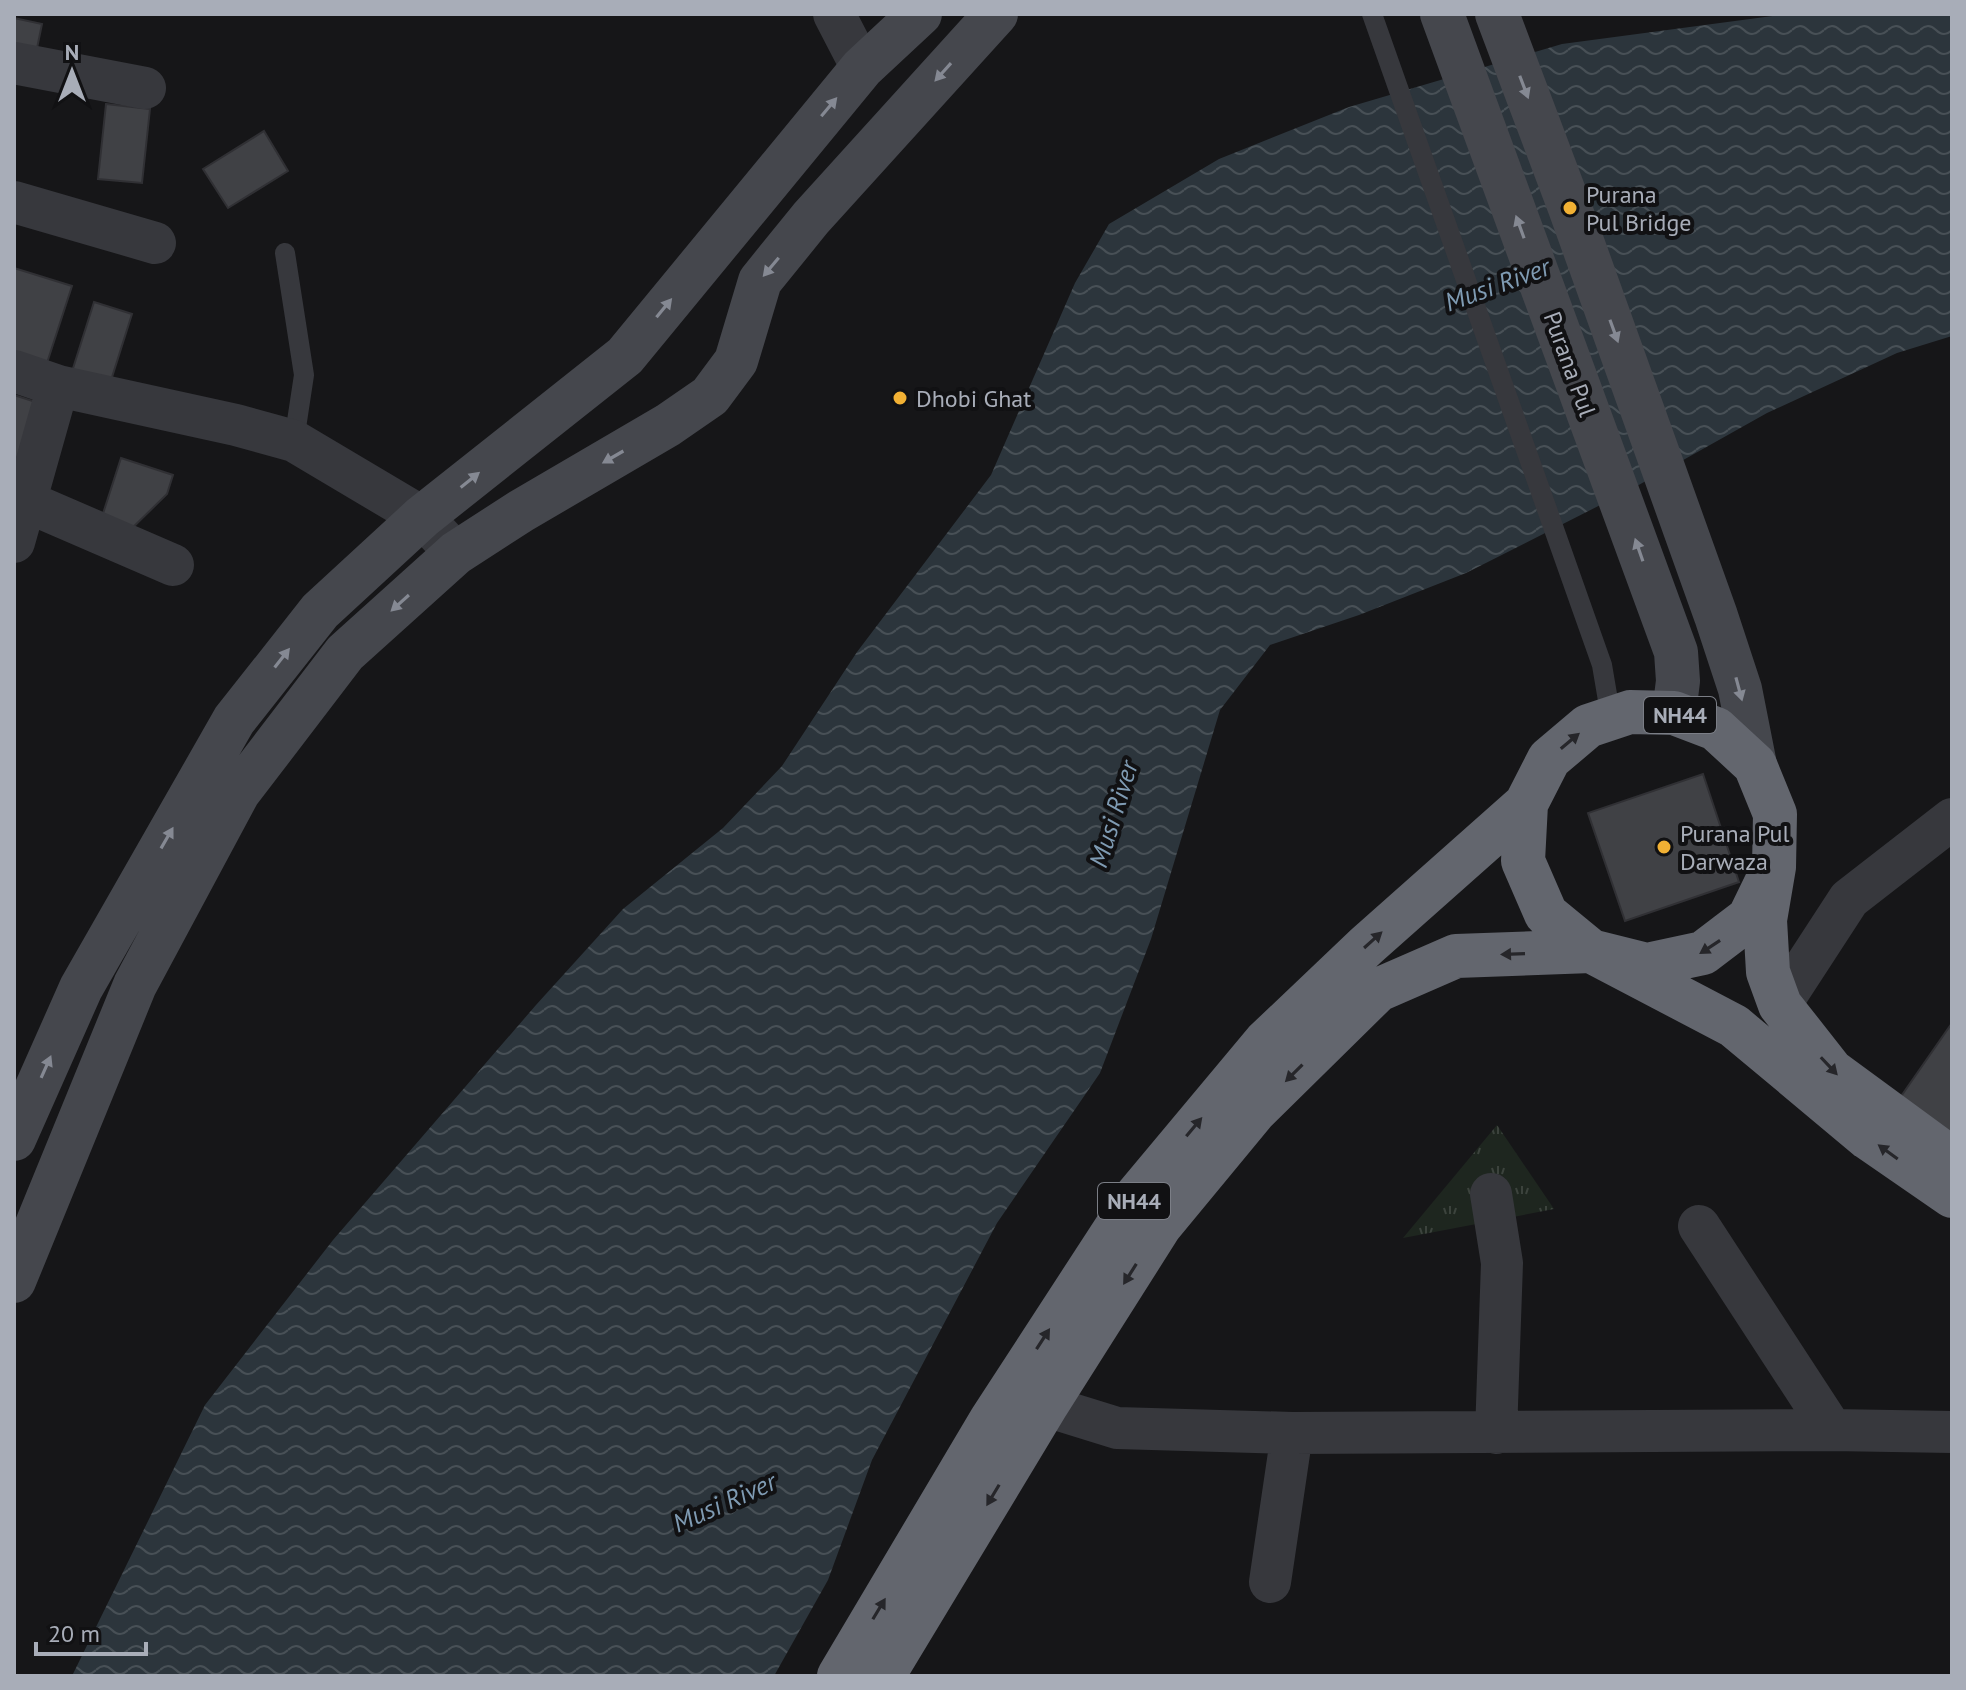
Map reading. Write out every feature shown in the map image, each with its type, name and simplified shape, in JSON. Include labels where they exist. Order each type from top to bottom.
[{"type":"highway","name":"NH44","points":[[883,1676],[1138,1194],[1265,1042],[1366,946],[1526,804],[1549,759],[1588,726],[1630,712],[1674,713],[1716,729],[1755,765],[1775,814],[1774,867],[1765,920],[1768,972],[1780,1005],[1832,1071],[1952,1159]]},
{"type":"highway","name":"NH44","points":[[1526,804],[1523,861],[1546,914],[1591,951],[1734,1026],[1868,1138],[1952,1196]]},
{"type":"highway","name":"NH44","points":[[839,1676],[1029,1397],[1160,1226],[1255,1111],[1378,990],[1456,956],[1591,951],[1647,965],[1703,953],[1749,918],[1774,867]]},
{"type":"street","points":[[834,14],[862,68]]},
{"type":"street","points":[[14,1139],[81,988],[234,720],[320,611],[422,517],[625,356],[862,68],[920,14]]},
{"type":"street","points":[[14,1281],[135,985],[238,793],[345,653],[456,553],[668,425],[710,396],[736,361],[760,281],[811,218],[996,14]]},
{"type":"street","name":"Purana Pul","points":[[1442,14],[1676,652],[1678,681],[1674,713]]},
{"type":"street","points":[[1497,14],[1716,616],[1740,689],[1755,765]]},
{"type":"street","points":[[14,63],[145,88]]},
{"type":"street","points":[[762,188],[811,218]]},
{"type":"street","points":[[14,202],[155,243]]},
{"type":"street","points":[[14,371],[58,386],[236,425],[294,441],[422,517],[456,553]]},
{"type":"street","points":[[14,542],[58,386]]},
{"type":"street","points":[[25,501],[173,565]]},
{"type":"street","points":[[1780,1005],[1849,899],[1952,819]]},
{"type":"street","points":[[1491,1194],[1502,1263],[1496,1433]]},
{"type":"street","points":[[1699,1226],[1832,1430]]},
{"type":"street","points":[[1029,1397],[1117,1428],[1292,1433],[1952,1432]]},
{"type":"street","points":[[1270,1582],[1292,1433]]},
{"type":"lane","points":[[1372,14],[1602,665],[1611,718]]},
{"type":"lane","points":[[285,253],[304,375],[294,441]]},
{"type":"green space","points":[[1497,1125],[1554,1209],[1403,1238]]},
{"type":"water","name":"Musi River","points":[[1787,14],[1952,14],[1952,336],[1897,353],[1767,413],[1628,491],[1466,573],[1359,615],[1270,645],[1220,710],[1151,939],[1100,1073],[997,1223],[872,1460],[828,1580],[774,1676],[72,1676],[205,1405],[333,1240],[536,1005],[623,909],[723,828],[782,766],[857,652],[991,475],[1075,283],[1109,224],[1219,159],[1349,107],[1562,44]]},
{"type":"building","points":[[14,18],[42,24],[35,58],[14,54]]},
{"type":"building","points":[[106,104],[150,109],[142,183],[98,179]]},
{"type":"building","points":[[264,131],[288,171],[228,208],[203,169]]},
{"type":"building","points":[[14,268],[72,286],[46,366],[14,356]]},
{"type":"building","points":[[94,302],[132,314],[107,393],[69,381]]},
{"type":"building","points":[[14,395],[45,405],[26,461],[14,457]]},
{"type":"building","points":[[121,458],[173,475],[167,494],[123,537],[98,529]]},
{"type":"building","name":"Purana Pul Darwaza","points":[[1703,774],[1739,882],[1625,921],[1588,813]]},
{"type":"building","points":[[1952,1023],[1952,1145],[1895,1105]]},
{"type":"place","name":"Purana Pul Bridge","points":[[1570,208]]},
{"type":"place","name":"Dhobi Ghat","points":[[900,398]]},
{"type":"place","name":"Purana Pul Darwaza","points":[[1664,847]]}]
